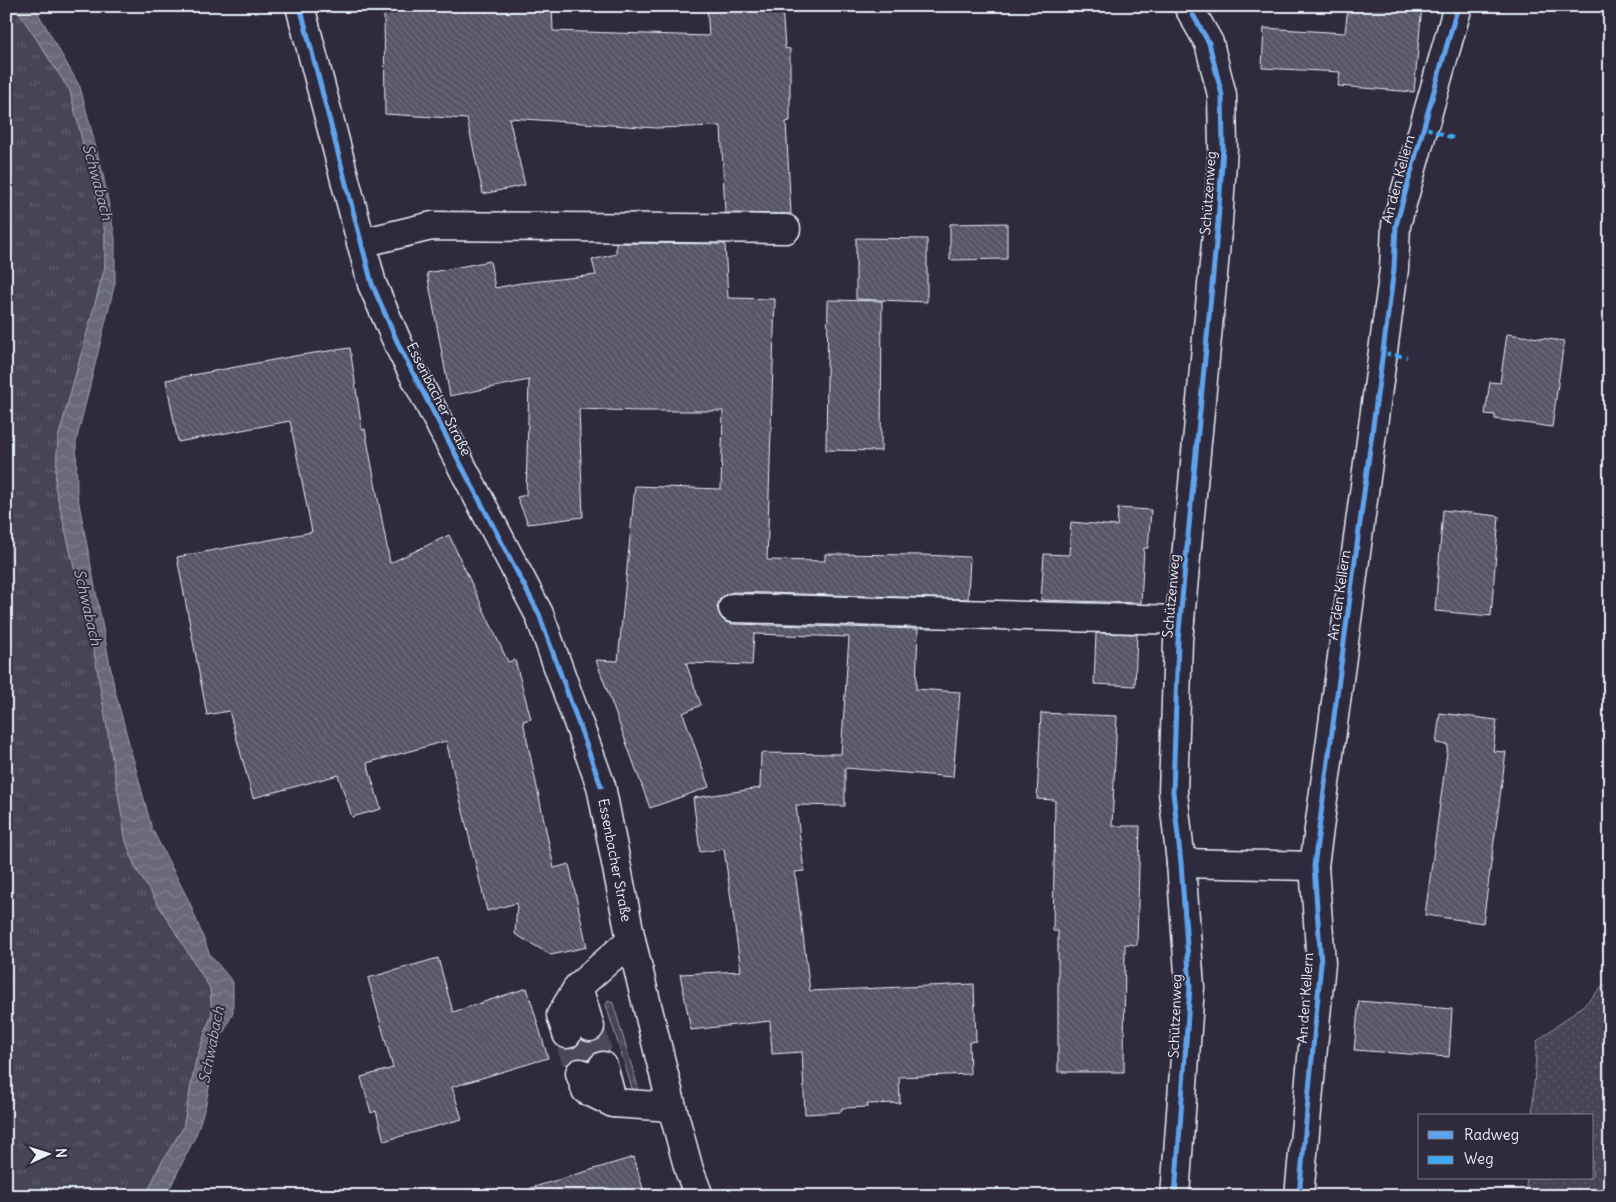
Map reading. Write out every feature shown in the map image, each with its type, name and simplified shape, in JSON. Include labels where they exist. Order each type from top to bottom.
[{"type":"street","name":"Essenbacher Straße","points":[[300,6],[372,284],[400,348],[539,614],[601,786],[631,940],[672,1107],[689,1170],[699,1196]]},
{"type":"street","name":"Schützenweg","points":[[1175,1196],[1190,988],[1173,792],[1180,620],[1217,232],[1223,148],[1222,95],[1220,86],[1209,43],[1188,6]]},
{"type":"street","name":"An den Kellern","points":[[1299,1196],[1321,963],[1314,866],[1394,269],[1396,225],[1458,6]]},
{"type":"street","points":[[361,243],[432,226],[786,229]]},
{"type":"street","points":[[733,608],[1180,620]]},
{"type":"street","points":[[1180,863],[1314,866]]},
{"type":"street","points":[[579,1031],[578,987],[631,940]]},
{"type":"street","points":[[591,1069],[613,1103],[672,1107]]},
{"type":"green space","points":[[6,6],[15,6],[70,91],[105,232],[105,267],[58,439],[55,486],[95,656],[126,841],[135,867],[210,988],[212,1013],[196,1060],[183,1128],[160,1165],[146,1196],[6,1196]]},
{"type":"green space","points":[[1610,979],[1610,1196],[1525,1196],[1527,1180],[1594,1180],[1594,1114],[1532,1114],[1537,1041],[1585,1004]]},
{"type":"green space","points":[[608,1001],[613,1003],[638,1087],[636,1090],[632,1088],[606,1005]]},
{"type":"water","name":"Schwabach","points":[[15,6],[34,6],[80,87],[103,174],[115,238],[115,283],[76,442],[77,493],[115,691],[152,829],[189,901],[210,955],[233,982],[233,1012],[216,1049],[206,1104],[196,1135],[166,1196],[146,1196],[160,1165],[183,1128],[196,1060],[212,1013],[210,988],[135,867],[126,841],[95,656],[55,486],[58,439],[105,267],[105,232],[70,91]]},
{"type":"building","points":[[455,6],[552,6],[553,31],[709,36],[707,6],[782,6],[785,48],[790,49],[790,121],[786,122],[791,214],[725,213],[721,126],[656,128],[509,118],[525,185],[483,194],[467,119],[385,114],[384,9]]},
{"type":"building","points":[[1348,6],[1422,6],[1414,92],[1338,86],[1340,72],[1262,68],[1264,28],[1345,33]]},
{"type":"building","points":[[1007,223],[1007,259],[950,260],[950,224]]},
{"type":"building","points":[[856,238],[927,239],[927,302],[856,299]]},
{"type":"building","points":[[616,243],[725,244],[728,298],[775,299],[767,560],[825,561],[825,554],[970,557],[968,599],[733,592],[720,599],[717,607],[720,616],[725,622],[733,624],[918,629],[916,689],[960,692],[953,777],[845,768],[845,806],[796,805],[804,871],[795,872],[810,991],[974,984],[976,1041],[969,1042],[970,1074],[899,1077],[900,1103],[867,1104],[868,1107],[842,1108],[841,1112],[805,1114],[802,1052],[772,1054],[770,1021],[691,1030],[680,974],[741,971],[724,849],[700,852],[693,798],[760,788],[761,753],[841,754],[849,637],[754,634],[752,665],[686,663],[701,705],[683,713],[709,787],[650,808],[596,660],[618,661],[635,486],[721,489],[723,411],[579,409],[583,517],[528,524],[517,497],[526,495],[529,380],[450,396],[427,273],[490,261],[495,288],[521,283],[596,275],[592,260],[616,254]]},
{"type":"building","points":[[828,300],[882,301],[881,451],[826,450]]},
{"type":"building","points":[[1507,334],[1564,341],[1552,427],[1495,419],[1495,415],[1485,414],[1490,382],[1500,383]]},
{"type":"building","points":[[350,348],[362,430],[365,429],[390,563],[449,535],[508,662],[515,660],[531,719],[523,721],[554,868],[569,864],[587,947],[551,955],[515,934],[517,903],[487,911],[446,741],[367,763],[381,809],[352,817],[338,775],[253,798],[229,711],[207,715],[177,557],[312,532],[290,421],[178,442],[166,380],[300,355]]},
{"type":"building","points":[[1118,508],[1151,510],[1148,548],[1144,548],[1141,603],[1041,600],[1044,554],[1069,555],[1071,522],[1117,526]]},
{"type":"building","points":[[1443,510],[1499,516],[1491,616],[1435,611]]},
{"type":"building","points":[[1096,633],[1137,634],[1135,686],[1094,684]]},
{"type":"building","points":[[1041,713],[1117,716],[1112,826],[1140,826],[1137,945],[1125,944],[1124,1072],[1058,1072],[1058,931],[1053,931],[1055,800],[1037,799]]},
{"type":"building","points":[[1440,713],[1497,720],[1493,751],[1506,752],[1483,923],[1425,915],[1448,745],[1436,743]]},
{"type":"building","points":[[438,958],[453,1012],[527,988],[548,1058],[452,1087],[462,1119],[384,1141],[376,1111],[371,1113],[361,1077],[393,1068],[368,978]]},
{"type":"building","points":[[1359,1001],[1452,1009],[1449,1057],[1354,1050]]},
{"type":"building","points":[[603,1034],[609,1052],[598,1051],[589,1060],[575,1058],[567,1065],[561,1048],[572,1049],[578,1045],[581,1039],[587,1042],[595,1042]]},
{"type":"building","points":[[634,1157],[645,1196],[532,1196],[531,1188]]},
{"type":"tunnel","points":[[590,1027],[603,1066]]},
{"type":"tunnel","points":[[567,1034],[580,1073]]},
{"type":"marked path","points":[[1424,127],[1453,138]]},
{"type":"marked path","points":[[1382,353],[1407,357]]},
{"type":"cycle path","points":[[300,6],[372,284],[400,348],[539,614],[601,786]]},
{"type":"cycle path","points":[[1175,1196],[1190,987],[1181,863],[1173,792],[1178,641],[1218,222],[1223,148],[1222,95],[1209,43],[1188,6]]},
{"type":"cycle path","points":[[1299,1196],[1321,963],[1314,866],[1394,269],[1396,225],[1458,6]]}]
